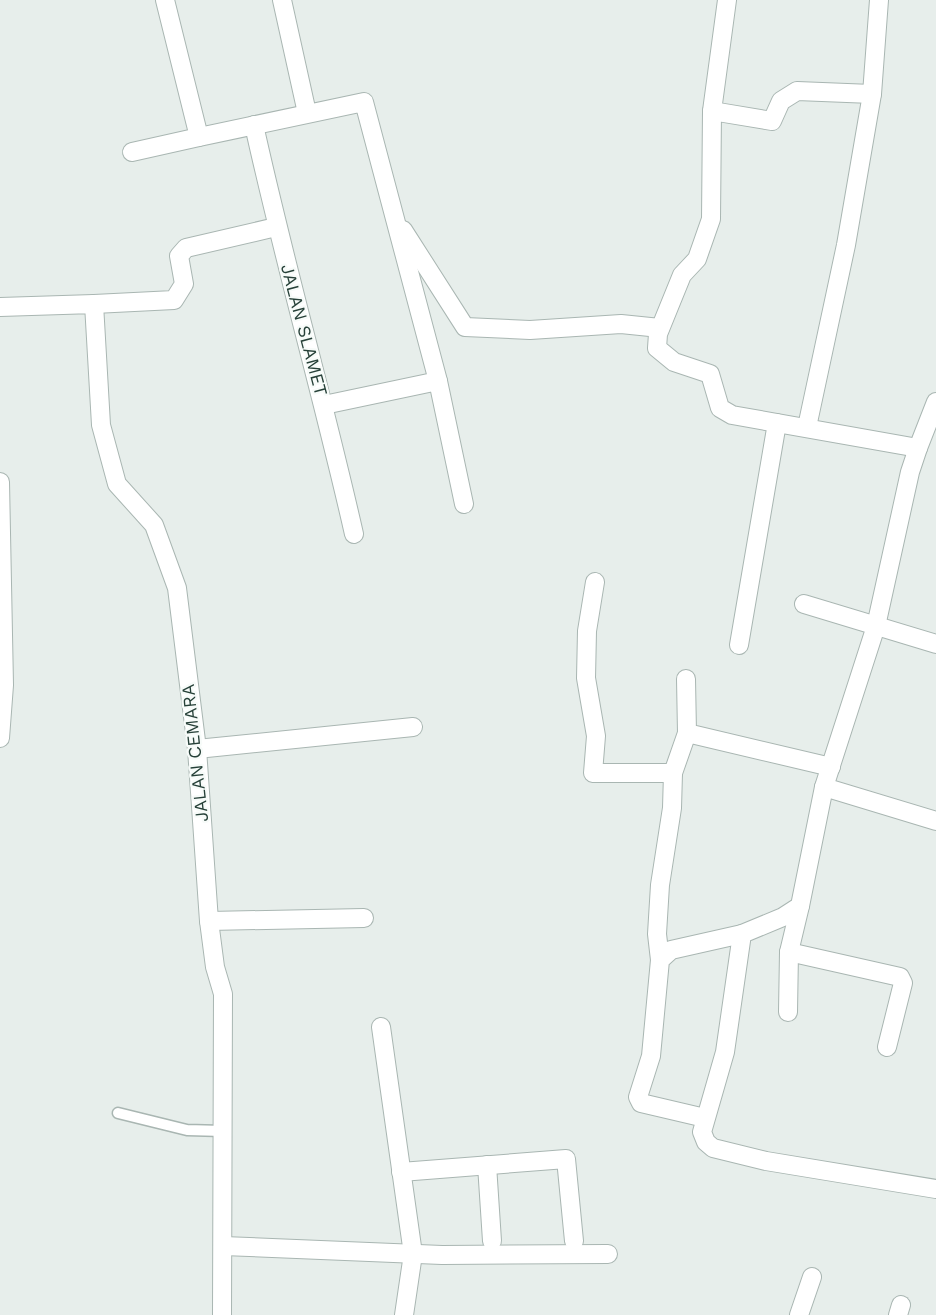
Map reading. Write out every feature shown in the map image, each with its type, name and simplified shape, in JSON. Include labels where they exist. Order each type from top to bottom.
[{"type":"street","points":[[165,0],[199,138]]},
{"type":"street","points":[[282,0],[307,113]]},
{"type":"street","points":[[727,0],[712,111],[711,219],[697,259],[682,275],[660,328],[657,348],[674,362],[710,374],[720,408],[732,415],[918,447]]},
{"type":"street","points":[[807,427],[846,245],[872,94],[879,0]]},
{"type":"street","points":[[712,111],[772,121],[781,101],[797,91],[872,94]]},
{"type":"street","points":[[132,152],[364,102],[438,381],[464,504]]},
{"type":"street","name":"JALAN SLAMET","points":[[254,125],[276,227],[324,405],[354,534]]},
{"type":"street","points":[[394,217],[465,327],[530,330],[621,324],[660,328]]},
{"type":"street","points":[[0,307],[174,300],[184,284],[179,256],[186,248],[276,227]]},
{"type":"street","name":"JALAN CEMARA","points":[[94,304],[101,425],[117,484],[154,525],[177,588],[197,749],[214,967],[223,994],[222,1315]]},
{"type":"street","points":[[324,405],[438,381]]},
{"type":"street","points":[[788,1012],[789,952],[824,787],[876,626],[910,472],[936,402]]},
{"type":"street","points":[[739,645],[777,423]]},
{"type":"street","points":[[0,482],[4,686],[0,738]]},
{"type":"street","points":[[595,582],[587,631],[586,678],[596,736],[593,773],[674,772]]},
{"type":"street","points":[[804,604],[936,644]]},
{"type":"street","points":[[686,679],[687,733],[674,772],[672,808],[660,885],[657,934],[660,960],[651,1056],[638,1096],[640,1103],[705,1118]]},
{"type":"street","points":[[197,749],[413,727]]},
{"type":"street","points":[[687,733],[831,767]]},
{"type":"street","points":[[824,787],[936,821]]},
{"type":"street","points":[[660,960],[670,950],[742,934],[783,917],[800,906]]},
{"type":"street","points":[[209,921],[364,918]]},
{"type":"street","points":[[742,934],[725,1052],[702,1132],[706,1142],[713,1148],[766,1161],[936,1189]]},
{"type":"street","points":[[789,952],[900,977],[903,983],[887,1047]]},
{"type":"street","points":[[381,1027],[413,1254],[404,1315]]},
{"type":"street","points":[[401,1172],[566,1159],[574,1241]]},
{"type":"street","points":[[487,1165],[492,1241]]},
{"type":"street","points":[[223,1246],[413,1254],[608,1254]]},
{"type":"street","points":[[799,1315],[812,1277]]},
{"type":"lane","points":[[118,1113],[187,1130],[223,1131]]}]
